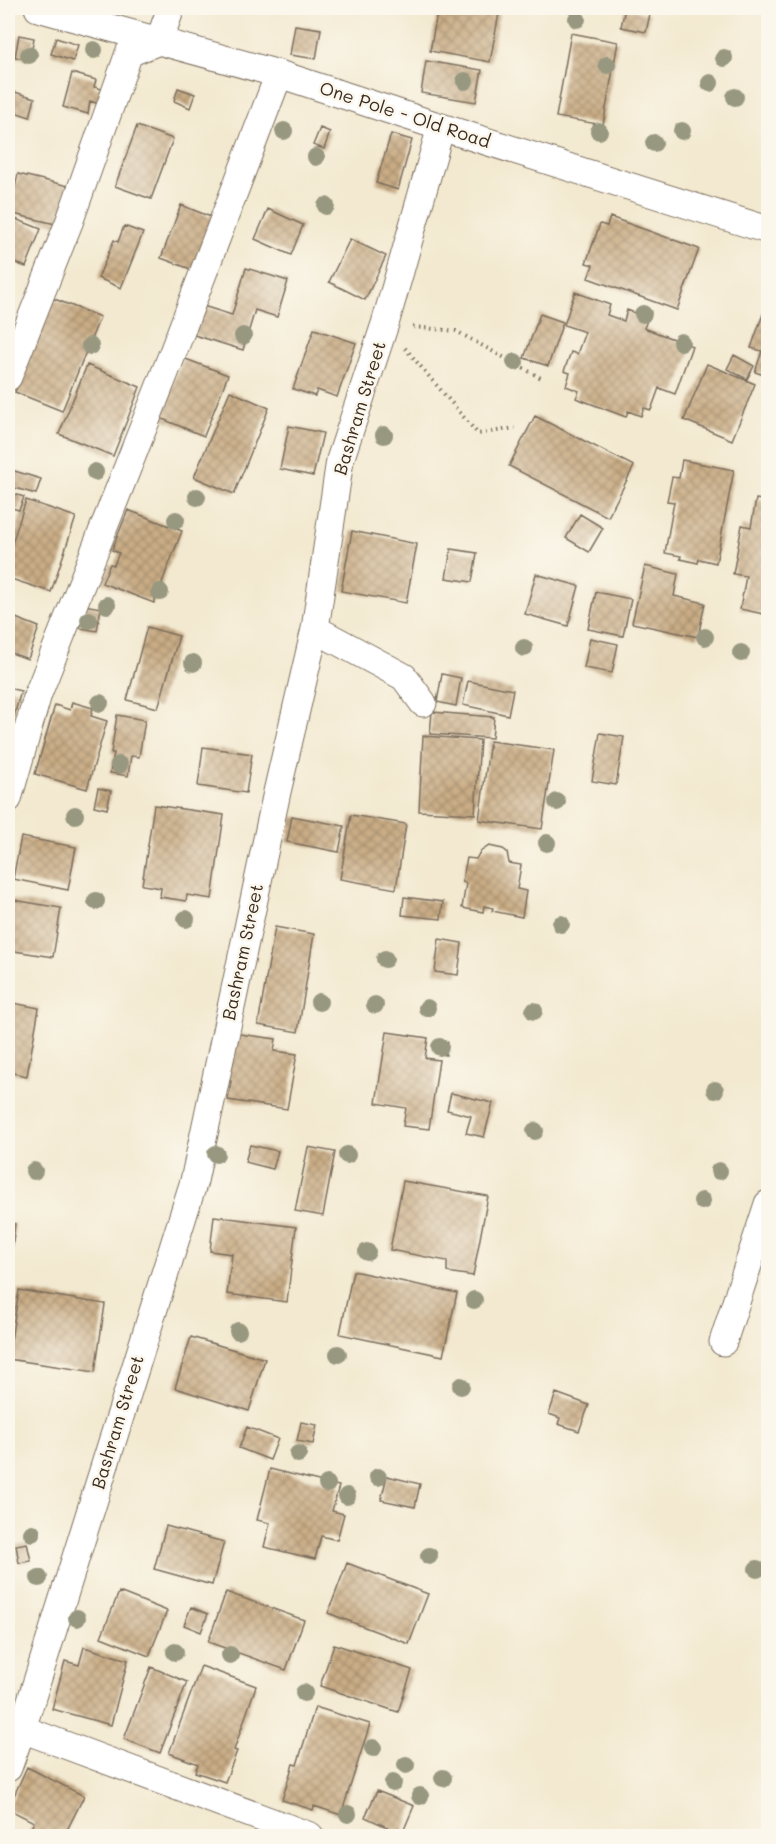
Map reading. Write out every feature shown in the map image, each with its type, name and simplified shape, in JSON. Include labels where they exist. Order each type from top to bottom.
[{"type":"street","name":"One Pole - Old Road","points":[[38,8],[279,74],[768,231]]},
{"type":"street","points":[[8,376],[70,220],[129,53],[159,40],[171,8]]},
{"type":"street","points":[[8,799],[38,694],[172,355],[279,74]]},
{"type":"street","name":"Bashram Street","points":[[8,1768],[194,1181],[277,792],[315,629],[340,460],[385,324],[441,127]]},
{"type":"street","points":[[315,629],[404,677],[423,704]]},
{"type":"street","points":[[723,1342],[768,1203]]},
{"type":"street","points":[[22,1729],[310,1836]]},
{"type":"path","points":[[385,324],[456,331],[541,378]]},
{"type":"path","points":[[385,324],[478,434],[515,428]]},
{"type":"building","points":[[438,8],[500,8],[490,62],[430,51]]},
{"type":"building","points":[[625,8],[650,14],[646,32],[621,27]]},
{"type":"building","points":[[295,25],[321,29],[316,59],[290,55]]},
{"type":"building","points":[[571,33],[618,42],[603,125],[556,117]]},
{"type":"building","points":[[19,35],[34,38],[30,60],[15,57]]},
{"type":"building","points":[[56,38],[78,45],[73,61],[51,54]]},
{"type":"building","points":[[426,61],[482,70],[476,102],[421,93]]},
{"type":"building","points":[[72,73],[96,80],[94,87],[102,89],[99,104],[90,101],[88,114],[63,107]]},
{"type":"building","points":[[178,88],[195,94],[190,108],[174,101]]},
{"type":"building","points":[[8,90],[35,98],[30,117],[8,110]]},
{"type":"building","points":[[137,126],[173,139],[151,199],[115,186]]},
{"type":"building","points":[[320,128],[330,132],[324,149],[313,145]]},
{"type":"building","points":[[391,134],[412,140],[398,190],[376,183]]},
{"type":"building","points":[[18,174],[73,187],[64,226],[9,213]]},
{"type":"building","points":[[181,205],[216,219],[196,271],[161,258]]},
{"type":"building","points":[[268,209],[303,225],[291,255],[255,239]]},
{"type":"building","points":[[8,216],[41,229],[26,267],[8,260]]},
{"type":"building","points":[[610,217],[699,249],[677,310],[588,278],[593,265],[586,263],[600,224],[607,226]]},
{"type":"building","points":[[124,226],[143,233],[121,288],[98,278],[114,240],[118,242]]},
{"type":"building","points":[[350,239],[386,256],[365,300],[329,282]]},
{"type":"building","points":[[246,268],[288,281],[277,317],[255,310],[243,350],[194,335],[203,306],[232,315]]},
{"type":"building","points":[[575,292],[610,305],[607,315],[624,321],[627,310],[648,318],[644,328],[692,346],[675,394],[659,388],[651,410],[644,408],[641,416],[628,411],[626,417],[576,398],[579,391],[566,386],[570,373],[564,371],[571,352],[577,354],[585,332],[564,325]]},
{"type":"building","points":[[52,298],[100,317],[62,411],[15,392]]},
{"type":"building","points":[[768,300],[768,363],[764,375],[755,372],[762,351],[751,348]]},
{"type":"building","points":[[540,314],[563,322],[548,366],[524,358]]},
{"type":"building","points":[[314,329],[356,343],[337,397],[317,390],[315,396],[293,389]]},
{"type":"building","points":[[734,355],[754,366],[747,379],[727,369]]},
{"type":"building","points":[[183,358],[228,375],[204,436],[160,418]]},
{"type":"building","points":[[707,364],[755,384],[732,440],[684,420]]},
{"type":"building","points":[[87,365],[140,387],[113,456],[59,434]]},
{"type":"building","points":[[230,391],[269,408],[234,494],[194,477]]},
{"type":"building","points":[[535,416],[634,466],[608,517],[509,466]]},
{"type":"building","points":[[289,426],[323,433],[313,476],[280,469]]},
{"type":"building","points":[[682,460],[734,470],[716,563],[699,559],[698,563],[665,553],[674,502],[667,501],[672,477],[679,478]]},
{"type":"building","points":[[8,469],[41,479],[36,494],[8,486]]},
{"type":"building","points":[[8,492],[24,497],[19,510],[8,507]]},
{"type":"building","points":[[756,499],[768,501],[768,615],[740,609],[746,576],[733,574],[742,525],[751,527]]},
{"type":"building","points":[[26,500],[76,517],[51,592],[8,578],[8,556]]},
{"type":"building","points":[[128,510],[182,531],[154,603],[102,583],[110,564],[114,565],[119,553],[112,550]]},
{"type":"building","points":[[580,514],[603,528],[589,552],[566,538]]},
{"type":"building","points":[[352,531],[417,544],[406,603],[341,591]]},
{"type":"building","points":[[451,549],[477,553],[472,582],[446,578]]},
{"type":"building","points":[[645,566],[678,574],[674,596],[705,603],[698,637],[632,623]]},
{"type":"building","points":[[536,574],[579,586],[568,626],[525,614]]},
{"type":"building","points":[[596,592],[631,599],[623,636],[588,629]]},
{"type":"building","points":[[84,605],[101,608],[97,631],[80,628]]},
{"type":"building","points":[[8,615],[39,627],[28,659],[8,652]]},
{"type":"building","points":[[147,627],[179,636],[158,708],[127,700]]},
{"type":"building","points":[[590,638],[618,644],[612,673],[584,668]]},
{"type":"building","points":[[442,674],[461,678],[456,706],[437,702]]},
{"type":"building","points":[[468,681],[513,690],[508,715],[463,705]]},
{"type":"building","points":[[8,688],[21,691],[8,737]]},
{"type":"building","points":[[72,702],[93,708],[91,716],[107,721],[87,789],[35,774],[55,705],[70,710]]},
{"type":"building","points":[[432,712],[494,717],[492,738],[430,734]]},
{"type":"building","points":[[117,715],[145,720],[139,757],[131,756],[128,776],[110,773]]},
{"type":"building","points":[[600,733],[624,737],[616,785],[592,781]]},
{"type":"building","points":[[423,736],[480,740],[475,814],[419,811]]},
{"type":"building","points":[[490,741],[554,750],[542,829],[479,820]]},
{"type":"building","points":[[203,747],[252,754],[246,793],[198,786]]},
{"type":"building","points":[[98,788],[111,791],[107,809],[94,806]]},
{"type":"building","points":[[154,805],[224,815],[212,899],[187,895],[186,901],[160,897],[161,888],[142,885]]},
{"type":"building","points":[[351,815],[406,824],[396,889],[340,879]]},
{"type":"building","points":[[292,816],[344,826],[339,852],[287,842]]},
{"type":"building","points":[[21,837],[76,847],[68,890],[13,879]]},
{"type":"building","points":[[489,846],[503,849],[507,852],[509,863],[521,865],[517,889],[526,891],[522,917],[492,911],[493,908],[484,906],[483,912],[462,908],[466,883],[462,882],[467,858],[476,859],[480,852]]},
{"type":"building","points":[[404,897],[443,902],[441,919],[402,915]]},
{"type":"building","points":[[8,899],[61,908],[53,957],[8,950]]},
{"type":"building","points":[[275,927],[314,934],[298,1032],[258,1025]]},
{"type":"building","points":[[439,939],[462,943],[458,975],[435,972]]},
{"type":"building","points":[[8,1002],[39,1008],[27,1076],[8,1072]]},
{"type":"building","points":[[387,1032],[428,1038],[425,1058],[439,1060],[429,1129],[403,1126],[406,1108],[376,1103]]},
{"type":"building","points":[[232,1033],[276,1039],[274,1051],[297,1054],[287,1109],[228,1100],[231,1081],[225,1080]]},
{"type":"building","points":[[436,1040],[448,1042],[446,1055],[434,1052]]},
{"type":"building","points":[[451,1093],[493,1103],[484,1137],[466,1133],[471,1116],[447,1110]]},
{"type":"building","points":[[250,1145],[278,1151],[273,1169],[245,1162]]},
{"type":"building","points":[[308,1147],[335,1152],[323,1216],[295,1211]]},
{"type":"building","points":[[403,1181],[488,1196],[473,1276],[447,1272],[447,1261],[390,1250]]},
{"type":"building","points":[[214,1216],[296,1227],[287,1302],[227,1294],[232,1254],[210,1251]]},
{"type":"building","points":[[8,1223],[15,1224],[12,1250],[8,1249]]},
{"type":"building","points":[[353,1271],[457,1293],[443,1356],[340,1334]]},
{"type":"building","points":[[19,1290],[105,1304],[95,1372],[8,1359]]},
{"type":"building","points":[[191,1337],[265,1359],[249,1411],[175,1388]]},
{"type":"building","points":[[556,1393],[589,1405],[579,1431],[558,1424],[560,1418],[549,1414]]},
{"type":"building","points":[[301,1422],[317,1425],[313,1444],[297,1441]]},
{"type":"building","points":[[247,1427],[278,1439],[270,1460],[239,1448]]},
{"type":"building","points":[[270,1469],[339,1486],[332,1511],[344,1514],[337,1540],[321,1536],[315,1559],[264,1547],[270,1523],[257,1520]]},
{"type":"building","points":[[387,1476],[420,1484],[415,1507],[381,1500]]},
{"type":"building","points":[[166,1526],[224,1542],[212,1585],[154,1569]]},
{"type":"building","points":[[27,1543],[31,1561],[19,1563],[16,1545]]},
{"type":"building","points":[[347,1563],[428,1594],[409,1644],[328,1613]]},
{"type":"building","points":[[119,1592],[167,1611],[149,1656],[101,1637]]},
{"type":"building","points":[[226,1592],[304,1620],[286,1670],[208,1642]]},
{"type":"building","points":[[191,1607],[208,1614],[201,1632],[184,1625]]},
{"type":"building","points":[[8,1624],[15,1627],[8,1647]]},
{"type":"building","points":[[334,1644],[412,1670],[398,1712],[320,1686]]},
{"type":"building","points":[[84,1647],[128,1660],[111,1725],[52,1709],[65,1661],[79,1665]]},
{"type":"building","points":[[201,1666],[256,1686],[234,1750],[237,1751],[225,1782],[195,1772],[198,1764],[169,1753]]},
{"type":"building","points":[[151,1667],[187,1682],[160,1753],[124,1739]]},
{"type":"building","points":[[315,1707],[370,1724],[341,1815],[314,1806],[313,1810],[282,1800],[293,1764],[297,1765]]},
{"type":"building","points":[[27,1767],[84,1796],[64,1836],[27,1836],[34,1822],[8,1809]]},
{"type":"building","points":[[377,1791],[414,1806],[402,1834],[365,1817]]}]
